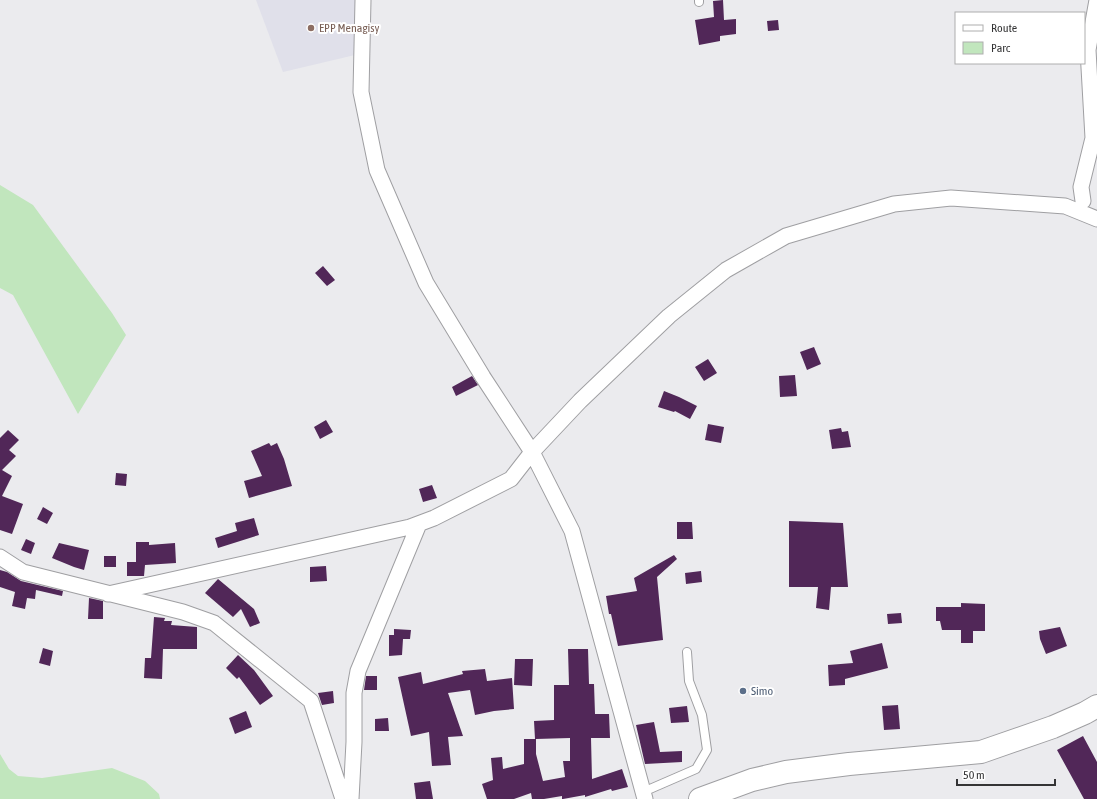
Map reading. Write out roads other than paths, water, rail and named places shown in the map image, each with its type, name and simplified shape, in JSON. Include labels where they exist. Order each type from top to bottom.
[{"type":"main road","points":[[700,799],[752,780],[793,771],[849,764],[981,752],[1053,728],[1093,711]]},
{"type":"street","points":[[364,0],[361,92],[377,170],[426,283],[532,452],[572,531],[644,796]]},
{"type":"street","points":[[108,594],[419,524],[511,480],[532,452],[580,401],[669,316],[726,270],[786,236],[894,204],[951,198],[1065,206],[1090,200],[1081,187],[1093,138],[1088,50],[1097,0]]},
{"type":"street","points":[[1065,206],[1097,219]]},
{"type":"street","points":[[351,799],[354,742],[354,693],[358,671],[419,524]]},
{"type":"street","points":[[0,557],[23,572],[183,612],[214,623],[311,701],[343,799]]},
{"type":"lane","points":[[644,796],[696,769],[707,750],[702,715],[689,681],[687,652]]},
{"type":"place","name":"EPP Menagisy","points":[[311,28]]},
{"type":"place","name":"Simo","points":[[743,691]]}]
